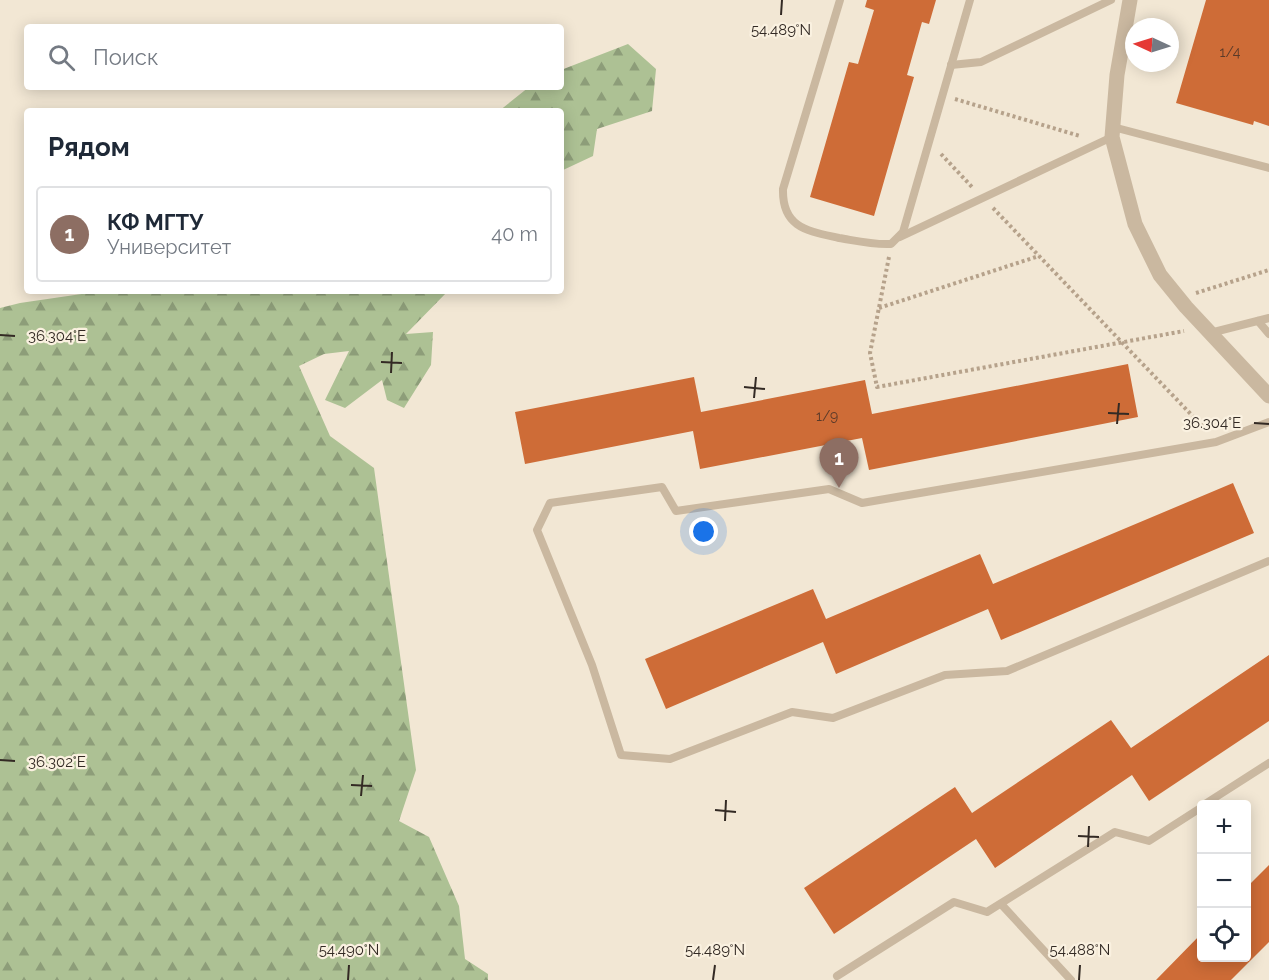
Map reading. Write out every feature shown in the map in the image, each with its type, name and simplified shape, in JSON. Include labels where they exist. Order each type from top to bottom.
[{"type":"street","points":[[1130,0],[1108,135],[1135,224],[1160,275],[1178,298],[1269,396]]},
{"type":"lane","points":[[840,0],[783,189],[783,202],[793,220],[806,231],[868,244],[894,241],[1108,135],[1269,168]]},
{"type":"lane","points":[[894,241],[903,232],[970,0]]},
{"type":"lane","points":[[951,65],[981,63],[1111,0]]},
{"type":"lane","points":[[1207,330],[1269,318]]},
{"type":"lane","points":[[1258,321],[1269,334]]},
{"type":"lane","points":[[1269,422],[1216,442],[862,503],[829,489],[676,511],[662,487],[550,503],[537,530],[592,665],[621,755],[670,759],[792,712],[833,718],[945,675],[1007,671],[1269,561]]},
{"type":"lane","points":[[1211,800],[1269,763]]},
{"type":"lane","points":[[837,976],[954,902],[987,912],[1115,832],[1149,841],[1197,810]]},
{"type":"lane","points":[[1001,904],[1071,980]]},
{"type":"path","points":[[943,95],[1108,135]]},
{"type":"path","points":[[929,142],[1123,342],[1216,442]]},
{"type":"path","points":[[894,241],[870,353],[877,387],[1123,342],[1207,330]]},
{"type":"path","points":[[879,308],[1039,256]]},
{"type":"path","points":[[1178,298],[1269,270]]},
{"type":"green space","points":[[628,44],[656,69],[652,111],[597,129],[593,156],[564,170],[564,108],[503,108],[525,90],[564,90],[564,69]]},
{"type":"green space","points":[[82,294],[445,294],[406,334],[433,332],[431,365],[404,408],[387,400],[382,380],[345,408],[325,400],[349,351],[324,354],[299,366],[330,436],[374,468],[416,770],[399,821],[429,837],[459,906],[465,959],[488,974],[488,980],[0,980],[0,308]]},
{"type":"building","points":[[867,0],[936,0],[929,24],[922,22],[907,75],[914,77],[874,216],[810,197],[849,62],[858,64],[874,10],[865,7]]},
{"type":"building","points":[[1206,0],[1269,0],[1269,126],[1254,121],[1253,125],[1176,103]]},
{"type":"building","points":[[1128,364],[1138,417],[869,470],[862,438],[700,469],[693,431],[525,464],[515,412],[694,377],[701,412],[865,380],[872,414]]},
{"type":"building","points":[[1233,483],[1254,533],[1001,640],[988,609],[836,674],[823,642],[666,709],[645,659],[813,589],[826,619],[980,554],[993,584]]},
{"type":"building","points":[[1269,655],[1269,721],[1149,801],[1132,775],[995,868],[976,839],[834,934],[804,888],[955,787],[972,813],[1111,720],[1131,748]]},
{"type":"building","points":[[1269,865],[1269,942],[1251,960],[1251,908],[1251,883]]},
{"type":"building","points":[[1197,938],[1197,962],[1249,962],[1231,980],[1156,980]]},
{"type":"place","name":"КФ МГТУ","points":[[839,488]]}]
